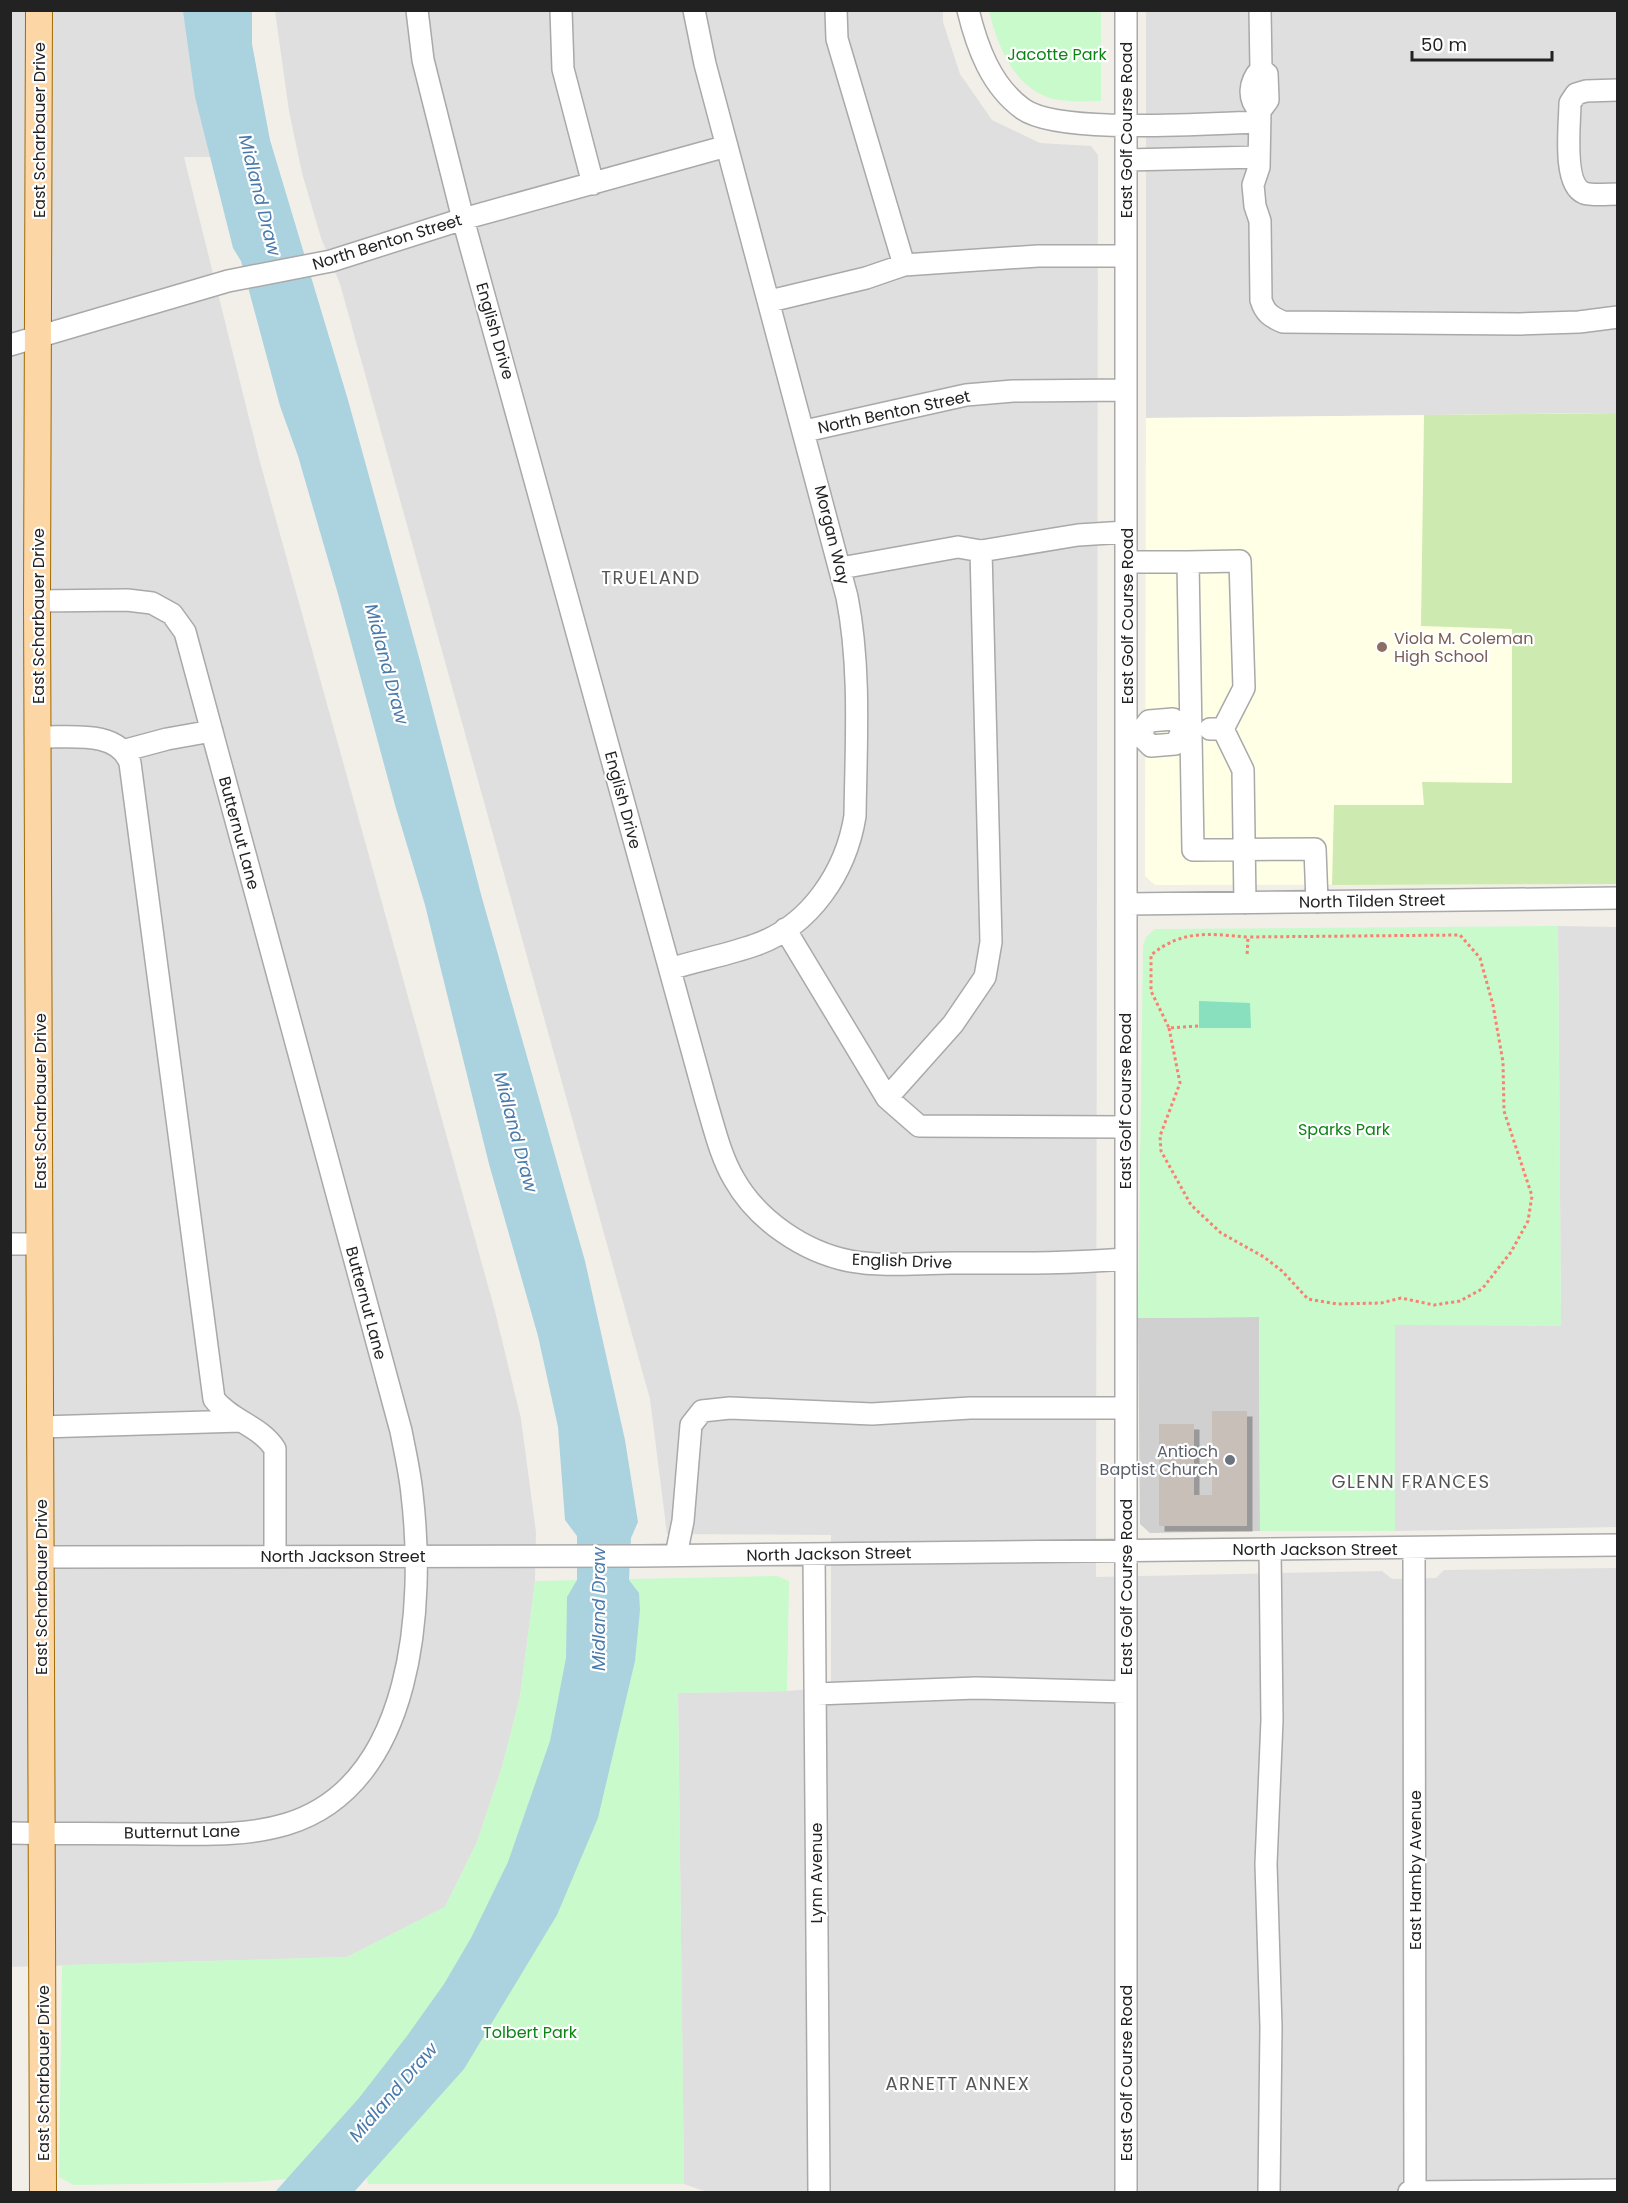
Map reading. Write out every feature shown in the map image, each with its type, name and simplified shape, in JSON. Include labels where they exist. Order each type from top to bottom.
[{"type":"main road","name":"East Scharbauer Drive","points":[[39,10],[37,601],[43,2193]]},
{"type":"street","name":"English Drive","points":[[417,10],[423,60],[463,219],[713,1126],[727,1166],[752,1203],[790,1237],[837,1258],[863,1262],[1029,1263],[1124,1259]]},
{"type":"street","points":[[561,10],[563,69],[592,184]]},
{"type":"street","name":"Morgan Way","points":[[670,969],[757,944],[784,929],[823,895],[840,868],[852,836],[855,816],[855,693],[851,617],[841,568],[805,431],[705,64],[694,10]]},
{"type":"street","points":[[836,10],[837,39],[904,265]]},
{"type":"street","points":[[968,10],[987,65],[1002,90],[1025,111],[1057,121],[1126,125],[1260,117]]},
{"type":"street","name":"East Golf Course Road","points":[[1126,10],[1126,562],[1133,735],[1127,904],[1124,1259],[1126,2193]]},
{"type":"street","points":[[1260,10],[1261,69],[1254,76],[1251,94],[1260,117],[1259,162],[1266,186],[1265,207],[1260,221],[1261,300],[1265,312],[1283,322],[1520,324],[1579,322],[1617,317]]},
{"type":"street","points":[[1617,90],[1586,91],[1576,94],[1570,103],[1570,176],[1576,187],[1585,193],[1617,194]]},
{"type":"street","name":"North Benton Street","points":[[10,345],[228,281],[331,261],[463,219],[727,146]]},
{"type":"street","points":[[1126,160],[1259,162]]},
{"type":"street","points":[[770,301],[866,278],[904,265],[1038,256],[1126,256]]},
{"type":"street","name":"North Benton Street","points":[[805,431],[966,395],[1013,391],[1126,390]]},
{"type":"street","points":[[841,568],[958,547],[981,551],[1078,535],[1126,532]]},
{"type":"street","points":[[887,1098],[953,1024],[985,977],[989,954],[991,942],[981,551]]},
{"type":"street","points":[[1126,562],[1240,561],[1244,688],[1223,729]]},
{"type":"street","points":[[1188,562],[1188,729],[1193,850],[1315,849],[1317,902]]},
{"type":"street","name":"Butternut Lane","points":[[10,1833],[232,1834],[287,1824],[319,1809],[341,1792],[372,1759],[389,1728],[399,1701],[413,1613],[415,1555],[412,1494],[401,1431],[185,632],[172,614],[152,603],[128,600],[37,601]]},
{"type":"street","points":[[1133,735],[1149,721],[1173,719],[1188,729],[1223,729]]},
{"type":"street","points":[[1223,729],[1243,770],[1245,903]]},
{"type":"street","points":[[126,750],[167,739],[212,731]]},
{"type":"street","points":[[38,737],[104,739],[116,742],[126,750],[131,772],[214,1399],[224,1412],[269,1438],[275,1449],[275,1556]]},
{"type":"street","name":"North Tilden Street","points":[[1127,904],[1617,898]]},
{"type":"street","points":[[784,929],[887,1098],[919,1126],[1125,1127]]},
{"type":"street","points":[[10,1244],[40,1244]]},
{"type":"street","points":[[676,1556],[684,1521],[691,1425],[702,1412],[730,1408],[872,1414],[961,1409],[1125,1408]]},
{"type":"street","points":[[41,1427],[242,1421]]},
{"type":"street","name":"North Jackson Street","points":[[41,1557],[676,1556],[1617,1545]]},
{"type":"street","name":"East Hamby Avenue","points":[[1414,1548],[1415,2192]]},
{"type":"street","points":[[1269,2193],[1270,2027],[1266,1864],[1272,1720],[1270,1549]]},
{"type":"street","name":"Lynn Avenue","points":[[814,1554],[819,2193]]},
{"type":"street","points":[[816,1694],[976,1688],[1126,1692]]},
{"type":"street","points":[[1409,2193],[1617,2190]]},
{"type":"path","points":[[1197,933],[1248,937],[1460,935],[1479,958],[1493,1005],[1503,1062],[1504,1111],[1532,1196],[1528,1221],[1511,1252],[1482,1289],[1460,1301],[1434,1305],[1401,1298],[1381,1303],[1337,1304],[1308,1299],[1282,1271],[1264,1257],[1221,1233],[1191,1205],[1161,1151],[1160,1136],[1180,1083],[1170,1029],[1151,991],[1151,955],[1165,944],[1197,933]]},
{"type":"path","points":[[1246,956],[1248,937]]},
{"type":"path","points":[[1170,1029],[1198,1026]]},
{"type":"shaded area","points":[[10,11],[231,11],[252,157],[184,157],[260,462],[495,1311],[521,1419],[536,1532],[535,1581],[520,1697],[502,1767],[477,1842],[445,1907],[347,1957],[11,1967]]},
{"type":"shaded area","points":[[275,11],[943,11],[943,22],[960,74],[992,120],[1040,143],[1091,146],[1098,155],[1096,1577],[1382,1571],[1392,1579],[1436,1578],[1444,1570],[1617,1568],[1617,2192],[707,2192],[684,2184],[678,1693],[787,1691],[831,1687],[831,1535],[667,1534],[650,1399],[340,284],[321,238],[302,173],[289,111]]},
{"type":"shaded area","points":[[1146,11],[1617,11],[1617,413],[1146,418]]},
{"type":"shaded area","name":"Viola M. Coleman High School","points":[[1617,413],[1617,884],[1155,885],[1145,876],[1146,418]]},
{"type":"shaded area","points":[[1558,926],[1617,927],[1617,1527],[1395,1531],[1395,1324],[1561,1326]]},
{"type":"shaded area","points":[[1259,1317],[1260,1531],[1150,1533],[1140,1524],[1138,1318]]},
{"type":"green space","name":"Jacotte Park","points":[[989,11],[1101,11],[1101,101],[1059,100],[1044,96],[1031,88],[1011,67],[998,40]]},
{"type":"green space","points":[[1617,413],[1617,884],[1332,885],[1334,805],[1424,805],[1422,782],[1512,783],[1512,629],[1421,626],[1424,415]]},
{"type":"green space","name":"Sparks Park","points":[[1558,926],[1561,1326],[1395,1325],[1395,1531],[1260,1531],[1259,1317],[1138,1318],[1143,946],[1146,937],[1155,929]]},
{"type":"green space","points":[[1199,1001],[1250,1003],[1251,1028],[1199,1028]]},
{"type":"green space","name":"Tolbert Park","points":[[777,1576],[789,1581],[787,1691],[678,1693],[684,2184],[368,2184],[365,2171],[255,2182],[74,2185],[59,2177],[62,1965],[347,1957],[445,1907],[477,1842],[502,1767],[520,1697],[535,1581]]},
{"type":"water","name":"Midland Draw","points":[[183,11],[252,11],[252,44],[270,140],[348,400],[482,898],[585,1261],[625,1440],[638,1522],[631,1538],[629,1580],[639,1593],[640,1610],[635,1661],[598,1818],[557,1915],[464,2069],[354,2192],[275,2192],[359,2098],[444,1984],[471,1938],[508,1862],[550,1741],[566,1658],[567,1597],[577,1580],[577,1536],[565,1520],[558,1427],[538,1336],[489,1164],[425,905],[395,805],[338,594],[298,456],[280,406],[241,261],[233,248],[195,97]]},
{"type":"building","name":"Antioch Baptist Church","points":[[1212,1411],[1247,1411],[1247,1526],[1159,1526],[1159,1424],[1194,1424],[1194,1495],[1212,1495]]},
{"type":"place","name":"Viola M. Coleman High School","points":[[1382,647]]},
{"type":"place","name":"Antioch Baptist Church","points":[[1230,1460]]},
{"type":"district","name":"TRUELAND","points":[[651,577]]},
{"type":"district","name":"GLENN FRANCES","points":[[1411,1481]]},
{"type":"district","name":"ARNETT ANNEX","points":[[958,2083]]}]
